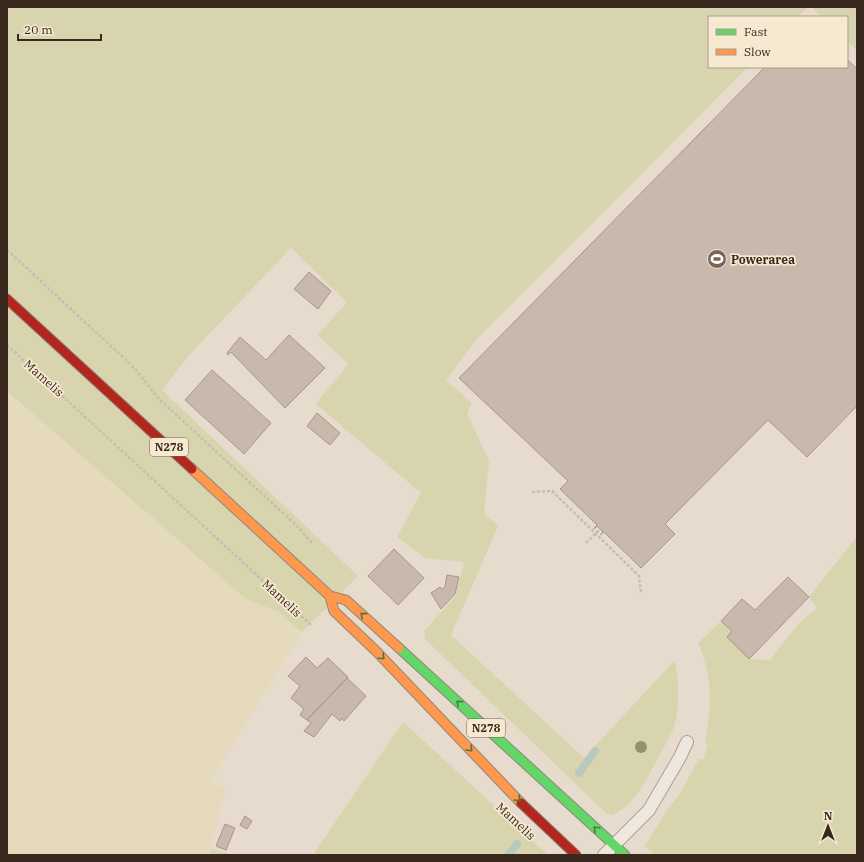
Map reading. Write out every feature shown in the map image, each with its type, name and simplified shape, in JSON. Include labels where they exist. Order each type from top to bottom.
[{"type":"main road","name":"Mamelis","points":[[7,299],[330,596],[346,600],[625,855]]},
{"type":"main road","name":"Mamelis","points":[[330,596],[334,611],[376,651],[524,806],[576,855]]},
{"type":"lane","points":[[604,855],[649,810],[680,757],[687,742]]},
{"type":"path","name":"Mamelis","points":[[7,345],[316,629]]},
{"type":"path","points":[[532,492],[552,491],[639,576],[641,593]]},
{"type":"path","points":[[586,543],[600,529]]},
{"type":"shaded area","points":[[7,7],[808,7],[799,16],[708,16],[708,68],[747,68],[476,340],[446,380],[472,403],[467,413],[489,461],[484,513],[498,526],[451,635],[584,758],[675,660],[678,693],[674,727],[646,780],[635,797],[612,815],[606,813],[425,639],[424,631],[455,597],[464,562],[425,558],[397,537],[421,493],[316,404],[348,364],[318,335],[347,302],[291,248],[191,353],[162,390],[358,576],[302,632],[279,612],[246,599],[7,391]]},
{"type":"shaded area","points":[[812,7],[857,7],[857,51],[848,42],[848,16],[821,16]]},
{"type":"shaded area","points":[[7,391],[246,599],[279,612],[302,632],[211,780],[226,790],[209,855],[7,855]]},
{"type":"shaded area","points":[[857,536],[857,855],[655,855],[645,846],[669,807],[680,794],[699,758],[703,760],[708,744],[705,742],[710,704],[709,680],[703,655],[698,643],[721,621],[732,631],[727,637],[749,659],[770,660],[800,622],[817,608],[809,597]]},
{"type":"shaded area","points":[[403,722],[548,855],[313,855]]},
{"type":"shaded area","points":[[212,849],[232,855],[209,855]]},
{"type":"building","name":"Powerarea","points":[[848,60],[857,69],[857,406],[807,457],[768,420],[665,524],[675,534],[641,568],[604,532],[600,535],[603,532],[597,526],[594,529],[597,525],[560,489],[568,481],[459,378],[764,68],[848,68]]},
{"type":"building","points":[[309,272],[331,291],[318,309],[294,289]]},
{"type":"building","points":[[289,335],[325,368],[285,408],[231,352],[228,355],[227,353],[240,337],[266,360]]},
{"type":"building","points":[[212,370],[271,423],[244,454],[185,400]]},
{"type":"building","points":[[317,413],[340,433],[330,445],[307,426]]},
{"type":"building","points":[[394,549],[424,578],[398,605],[368,576]]},
{"type":"building","points":[[447,575],[459,577],[455,594],[441,609],[431,593],[440,587],[442,589],[445,587]]},
{"type":"building","points":[[788,577],[809,597],[749,659],[727,637],[732,631],[721,621],[742,599],[755,610]]},
{"type":"building","points":[[306,657],[317,668],[328,658],[348,677],[307,720],[300,715],[304,709],[291,698],[300,686],[288,676]]},
{"type":"building","points":[[347,678],[366,696],[344,721],[342,718],[340,721],[332,714],[314,737],[304,731],[311,723],[307,720]]},
{"type":"building","points":[[245,816],[252,821],[247,829],[240,825]]},
{"type":"building","points":[[225,824],[235,828],[226,850],[216,846]]},
{"type":"waterway","points":[[579,773],[595,751]]},
{"type":"waterway","points":[[508,855],[517,844]]},
{"type":"traffic: fast","points":[[399,648],[625,855]]},
{"type":"traffic: slow","points":[[192,469],[330,596],[346,600],[399,648]]},
{"type":"traffic: slow","points":[[330,596],[334,611],[376,651],[521,803]]},
{"type":"traffic: jam","points":[[7,299],[192,469]]},
{"type":"traffic: jam","points":[[521,803],[576,855]]},
{"type":"place","name":"Powerarea","points":[[717,259]]}]
